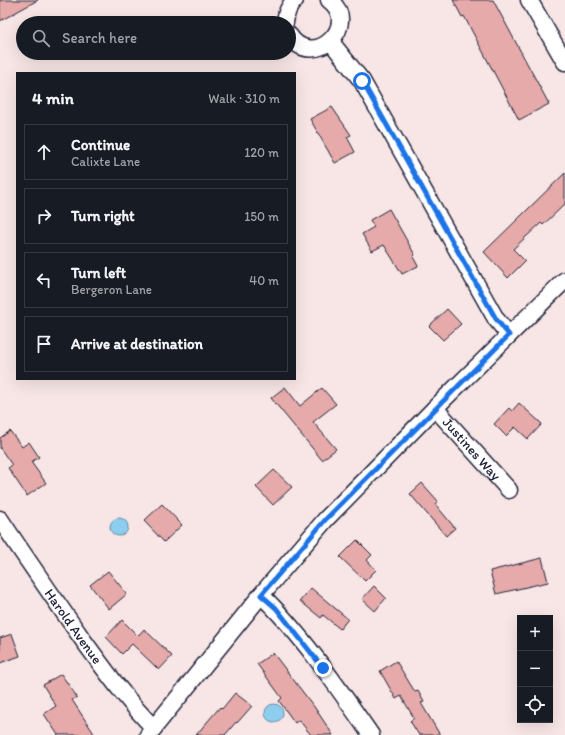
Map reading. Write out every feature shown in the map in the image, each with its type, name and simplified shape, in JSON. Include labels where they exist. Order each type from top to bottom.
[{"type":"street","points":[[286,16],[290,5],[296,0]]},
{"type":"street","points":[[296,42],[307,48],[315,49],[331,42],[339,27],[340,18],[338,10],[329,0]]},
{"type":"street","points":[[529,0],[565,62]]},
{"type":"street","points":[[331,42],[362,81],[496,319],[509,335]]},
{"type":"street","points":[[151,732],[261,595],[326,519],[435,408],[565,280]]},
{"type":"street","name":"Justines Way","points":[[435,408],[509,490]]},
{"type":"street","name":"Harold Avenue","points":[[0,519],[108,674],[140,714],[151,732]]},
{"type":"street","points":[[261,595],[276,608],[323,668],[371,735]]},
{"type":"water","points":[[119,518],[125,521],[128,527],[125,533],[119,536],[113,533],[110,527],[113,521]]},
{"type":"water","points":[[274,704],[280,707],[283,713],[280,719],[274,722],[268,719],[265,713],[268,707]]},
{"type":"building","points":[[0,0],[38,0],[0,21]]},
{"type":"building","points":[[453,0],[493,0],[549,104],[519,120],[464,16],[462,17]]},
{"type":"building","points":[[332,107],[351,135],[347,137],[355,152],[335,163],[310,119]]},
{"type":"building","points":[[565,173],[565,204],[543,225],[541,223],[513,249],[525,261],[508,278],[484,252]]},
{"type":"building","points":[[389,209],[415,255],[413,257],[418,266],[402,274],[384,245],[372,251],[362,234],[374,227],[370,220]]},
{"type":"building","points":[[447,309],[461,324],[443,340],[429,326]]},
{"type":"building","points":[[285,387],[300,406],[322,388],[336,404],[313,422],[336,449],[322,460],[271,398]]},
{"type":"building","points":[[519,403],[542,424],[528,439],[515,427],[506,436],[494,424],[509,408],[512,411]]},
{"type":"building","points":[[10,431],[22,447],[29,442],[39,457],[31,462],[46,483],[27,496],[8,468],[12,465],[0,448],[0,438]]},
{"type":"building","points":[[274,470],[292,487],[273,505],[256,487]]},
{"type":"building","points":[[422,483],[438,501],[435,504],[455,528],[446,536],[410,494]]},
{"type":"building","points":[[162,504],[182,525],[164,542],[144,521]]},
{"type":"building","points":[[357,540],[372,555],[367,560],[376,570],[365,581],[340,557]]},
{"type":"building","points":[[542,558],[548,582],[496,594],[490,571]]},
{"type":"building","points":[[108,571],[127,594],[109,609],[90,585]]},
{"type":"building","points":[[374,586],[386,598],[375,611],[362,599]]},
{"type":"building","points":[[311,588],[348,619],[340,629],[323,615],[321,618],[300,601]]},
{"type":"building","points":[[122,620],[138,636],[144,629],[172,656],[159,670],[132,644],[122,654],[106,637]]},
{"type":"building","points":[[12,634],[20,656],[0,663],[0,638]]},
{"type":"building","points":[[273,653],[315,708],[333,735],[311,735],[299,720],[295,723],[279,701],[282,698],[257,664]]},
{"type":"building","points":[[396,661],[415,692],[418,691],[424,702],[421,703],[440,735],[419,735],[410,721],[414,718],[401,696],[396,699],[380,671]]},
{"type":"building","points":[[61,674],[77,697],[72,700],[95,735],[58,735],[44,714],[56,706],[43,685]]},
{"type":"building","points":[[235,693],[252,706],[237,723],[236,722],[225,735],[196,735],[220,707],[222,709]]},
{"type":"route","points":[[323,668],[276,608],[261,595],[326,519],[509,335],[496,319],[362,81]]}]
